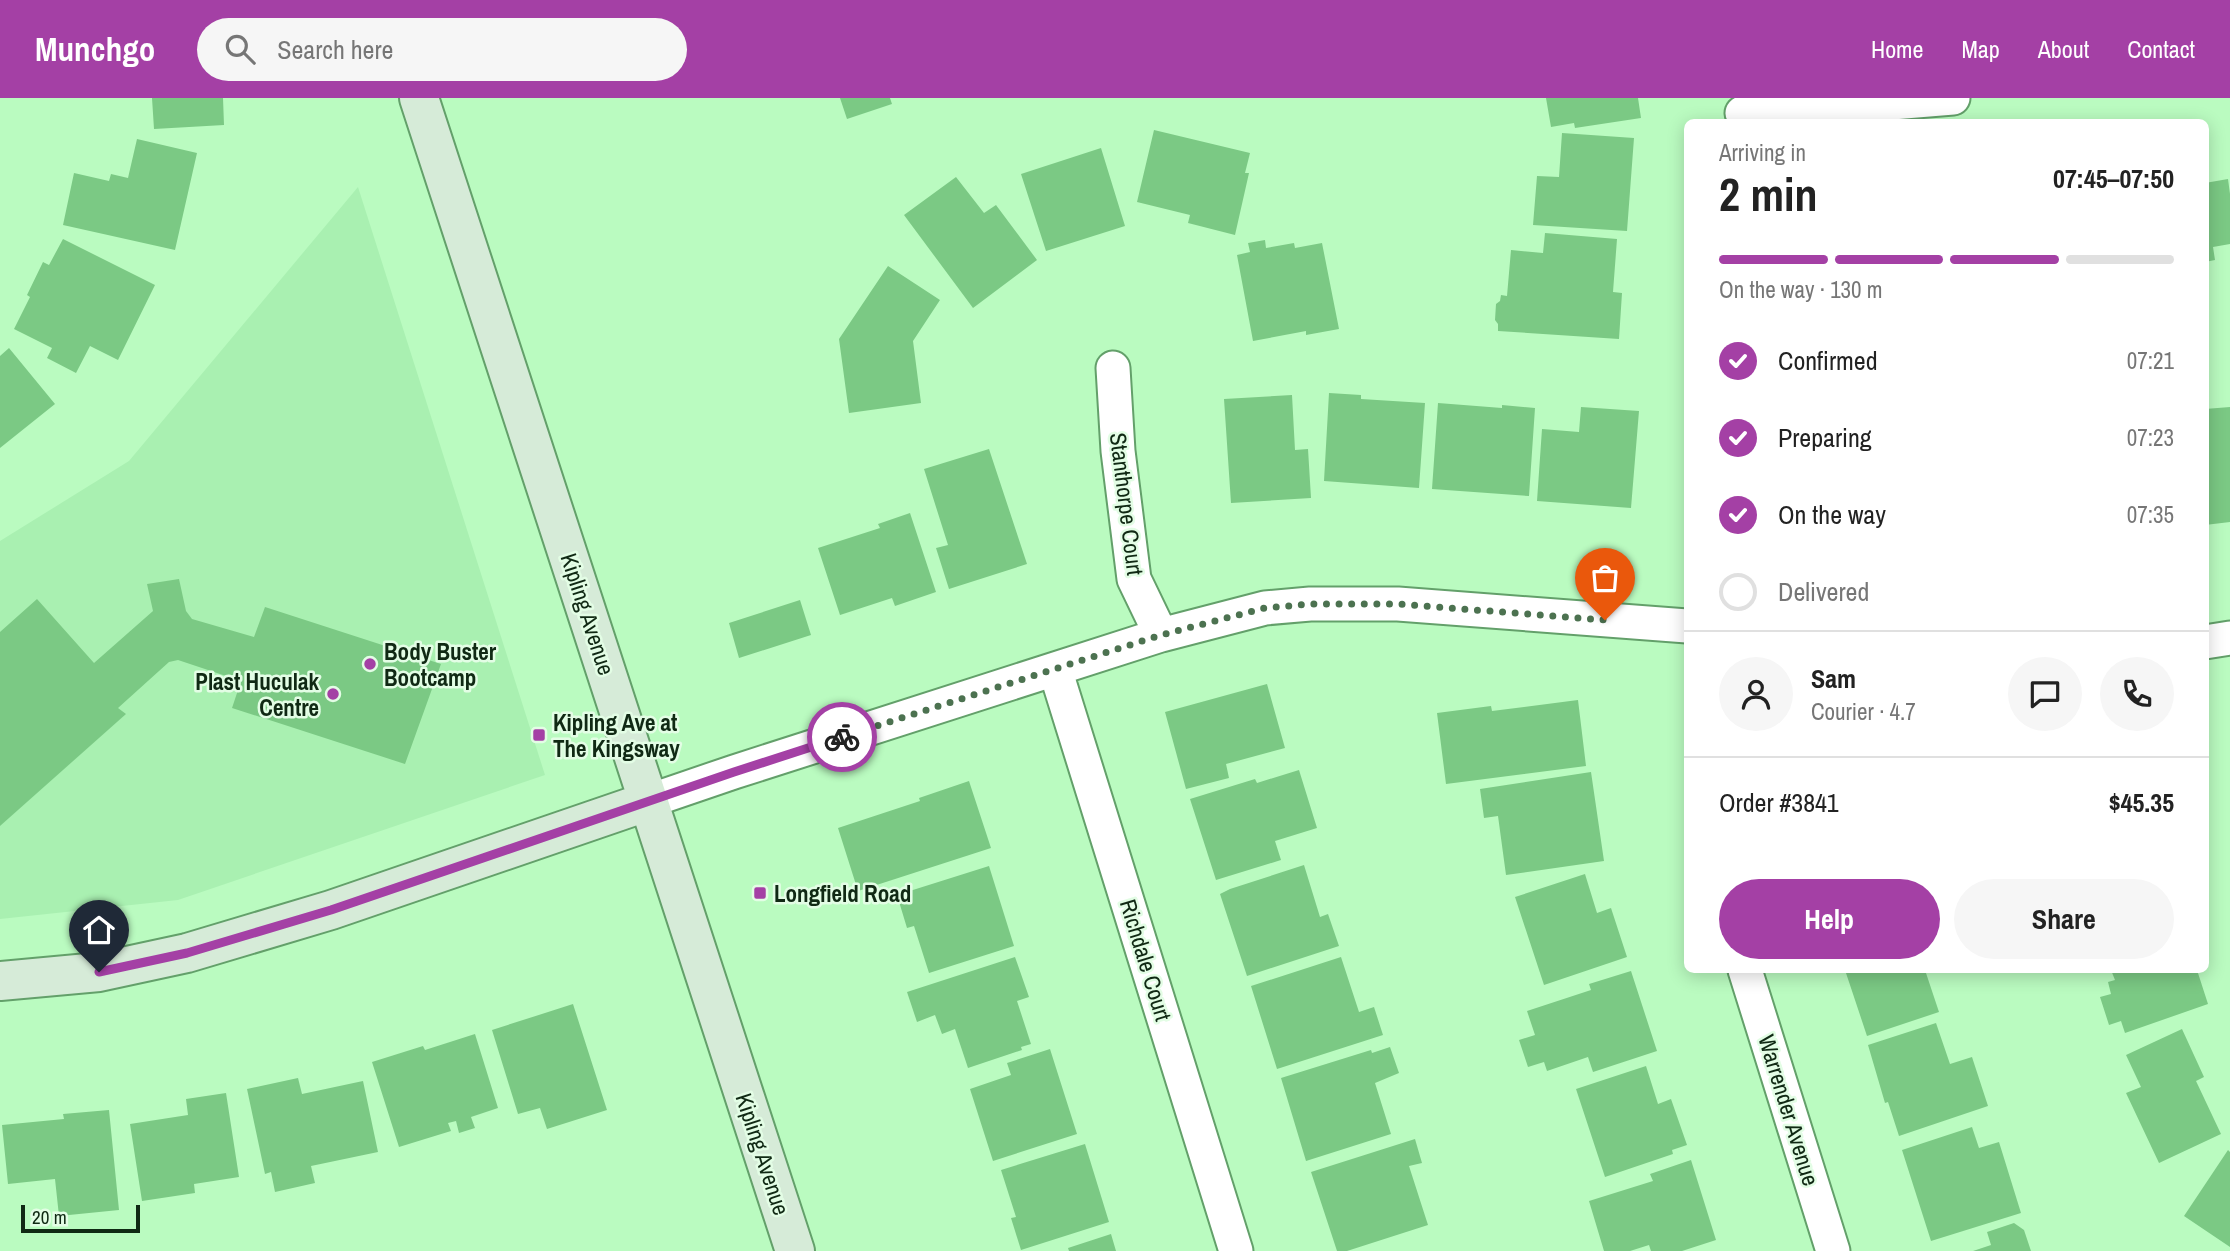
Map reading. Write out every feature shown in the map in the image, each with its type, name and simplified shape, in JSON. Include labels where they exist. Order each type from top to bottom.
[{"type":"main road","name":"Kipling Avenue","points":[[419,98],[795,1251]]},
{"type":"main road","points":[[0,981],[99,972],[187,953],[331,910],[649,801]]},
{"type":"street","points":[[1741,111],[1953,98]]},
{"type":"street","name":"Stanthorpe Court","points":[[1113,368],[1118,451],[1134,579],[1161,635]]},
{"type":"street","points":[[649,801],[1161,635],[1265,608],[1310,604],[1398,604],[1684,626]]},
{"type":"street","points":[[2209,641],[2230,638]]},
{"type":"street","name":"Richdale Court","points":[[1055,669],[1236,1251]]},
{"type":"street","name":"Warrender Avenue","points":[[1746,973],[1833,1251]]},
{"type":"shaded area","points":[[358,187],[545,775],[178,900],[0,919],[0,541],[129,461]]},
{"type":"building","points":[[152,98],[223,98],[224,125],[154,129]]},
{"type":"building","points":[[840,98],[890,98],[892,104],[847,119]]},
{"type":"building","points":[[1546,98],[1638,98],[1641,118],[1575,128],[1574,123],[1551,127]]},
{"type":"building","points":[[1154,130],[1250,153],[1245,173],[1249,173],[1235,235],[1188,223],[1190,215],[1137,202]]},
{"type":"building","points":[[1562,133],[1634,138],[1627,231],[1533,225],[1537,176],[1559,177]]},
{"type":"building","points":[[137,139],[197,153],[175,250],[63,225],[74,173],[109,181],[111,174],[128,178]]},
{"type":"building","points":[[1101,148],[1125,226],[1046,251],[1021,174]]},
{"type":"building","points":[[956,177],[984,213],[996,205],[1037,260],[973,308],[904,215]]},
{"type":"building","points":[[2228,179],[2230,244],[2213,247],[2215,260],[2209,261],[2209,182]]},
{"type":"building","points":[[1545,233],[1617,239],[1613,292],[1622,293],[1619,339],[1498,331],[1495,320],[1496,304],[1501,295],[1507,296],[1511,250],[1543,253]]},
{"type":"building","points":[[63,239],[155,285],[118,360],[90,346],[76,373],[47,358],[52,348],[14,329],[43,262],[49,265]]},
{"type":"building","points":[[1265,240],[1266,248],[1294,243],[1295,248],[1322,243],[1339,329],[1306,335],[1306,331],[1253,341],[1237,255],[1250,252],[1248,243]]},
{"type":"building","points":[[888,266],[940,300],[913,341],[921,403],[849,413],[839,339]]},
{"type":"building","points":[[9,348],[55,404],[0,448],[0,356]]},
{"type":"building","points":[[1329,393],[1361,395],[1361,399],[1425,403],[1419,488],[1324,481]]},
{"type":"building","points":[[1292,395],[1295,450],[1308,449],[1311,498],[1231,503],[1224,399]]},
{"type":"building","points":[[1438,403],[1535,408],[1529,496],[1432,489]]},
{"type":"building","points":[[1581,407],[1639,411],[1631,508],[1537,501],[1542,429],[1579,432]]},
{"type":"building","points":[[2230,407],[2230,522],[2209,525],[2209,409]]},
{"type":"building","points":[[989,449],[1027,564],[949,589],[936,548],[948,545],[924,469]]},
{"type":"building","points":[[910,513],[936,592],[895,606],[892,598],[840,615],[818,548],[880,528],[878,524]]},
{"type":"building","name":"Plast Huculak Centre","points":[[179,579],[186,611],[192,619],[254,637],[265,607],[441,664],[405,764],[232,708],[241,681],[178,660],[169,662],[118,708],[126,714],[0,826],[0,632],[37,599],[94,663],[153,611],[147,584]]},
{"type":"building","points":[[800,600],[811,635],[739,658],[729,623]]},
{"type":"building","points":[[1267,684],[1285,748],[1226,764],[1229,778],[1186,789],[1165,712]]},
{"type":"building","points":[[1578,700],[1586,766],[1446,784],[1437,713],[1491,706],[1492,711]]},
{"type":"building","points":[[1299,770],[1317,828],[1275,841],[1281,860],[1216,880],[1190,799],[1255,779],[1257,783]]},
{"type":"building","points":[[1591,772],[1604,861],[1506,875],[1498,816],[1484,818],[1480,789]]},
{"type":"building","points":[[969,781],[991,848],[858,891],[838,828],[920,801],[919,798]]},
{"type":"building","points":[[1304,865],[1320,917],[1328,914],[1339,946],[1247,976],[1220,894]]},
{"type":"building","points":[[989,866],[1014,946],[929,973],[914,926],[907,928],[897,895]]},
{"type":"building","points":[[1585,874],[1597,913],[1611,908],[1627,957],[1544,985],[1515,897]]},
{"type":"building","points":[[1015,957],[1029,997],[1017,1001],[1031,1044],[1021,1047],[1022,1050],[968,1068],[955,1029],[942,1034],[935,1015],[917,1022],[907,992]]},
{"type":"building","points":[[1341,957],[1359,1012],[1374,1007],[1383,1035],[1277,1069],[1251,986]]},
{"type":"building","points":[[1631,971],[1657,1051],[1593,1072],[1588,1057],[1547,1071],[1544,1062],[1528,1067],[1519,1040],[1535,1035],[1527,1011],[1591,990],[1589,984]]},
{"type":"building","points":[[1846,973],[1926,973],[1939,1012],[1867,1036]]},
{"type":"building","points":[[2112,973],[2198,973],[2208,1004],[2125,1033],[2121,1021],[2109,1025],[2100,997],[2111,994],[2108,982],[2115,980]]},
{"type":"building","points":[[573,1004],[607,1110],[547,1129],[540,1108],[518,1114],[492,1030]]},
{"type":"building","points":[[1936,1023],[1950,1064],[1972,1057],[1988,1106],[1899,1136],[1888,1102],[1885,1103],[1868,1045]]},
{"type":"building","points":[[2182,1029],[2204,1077],[2196,1081],[2221,1134],[2159,1163],[2126,1093],[2141,1087],[2126,1055]]},
{"type":"building","points":[[475,1034],[498,1108],[471,1117],[475,1128],[459,1133],[456,1121],[448,1123],[451,1131],[399,1147],[372,1062],[423,1046],[425,1050]]},
{"type":"building","points":[[1390,1047],[1399,1073],[1375,1083],[1391,1134],[1306,1161],[1281,1078],[1371,1050],[1372,1053]]},
{"type":"building","points":[[1050,1049],[1077,1134],[993,1161],[970,1089],[1011,1075],[1007,1063]]},
{"type":"building","points":[[1646,1066],[1658,1104],[1671,1099],[1687,1145],[1672,1150],[1673,1154],[1605,1177],[1576,1089]]},
{"type":"building","points":[[298,1078],[302,1094],[363,1081],[378,1152],[311,1166],[315,1183],[275,1192],[271,1172],[265,1174],[247,1089]]},
{"type":"building","points":[[226,1093],[239,1177],[194,1184],[195,1193],[142,1201],[130,1124],[188,1115],[186,1099]]},
{"type":"building","points":[[109,1110],[119,1210],[59,1216],[55,1179],[8,1184],[2,1125],[64,1119],[63,1114]]},
{"type":"building","points":[[1972,1127],[1979,1148],[1999,1142],[2021,1213],[1931,1241],[1902,1150]]},
{"type":"building","points":[[1415,1139],[1422,1163],[1409,1166],[1428,1225],[1347,1251],[1337,1251],[1311,1172]]},
{"type":"building","points":[[1085,1144],[1109,1222],[1021,1250],[1011,1218],[1016,1217],[1001,1170]]},
{"type":"building","points":[[2228,1150],[2230,1152],[2230,1247],[2184,1216]]},
{"type":"building","points":[[1691,1160],[1716,1240],[1682,1251],[1651,1251],[1649,1245],[1630,1251],[1604,1251],[1589,1201],[1653,1181],[1650,1174]]},
{"type":"building","points":[[2014,1223],[2024,1230],[2031,1251],[1973,1251],[1991,1245],[1987,1232]]},
{"type":"building","points":[[1111,1234],[1116,1251],[1069,1251],[1068,1248]]},
{"type":"way so far","points":[[842,737],[1161,635],[1265,608],[1310,604],[1398,604],[1605,620]]},
{"type":"place","name":"Body Buster Bootcamp","points":[[370,664]]},
{"type":"place","name":"Plast Huculak Centre","points":[[333,694]]},
{"type":"place","name":"Kipling Ave at The Kingsway","points":[[539,735]]},
{"type":"place","name":"Longfield Road","points":[[760,893]]},
{"type":"route","points":[[99,972],[187,953],[331,910],[842,737]]}]
